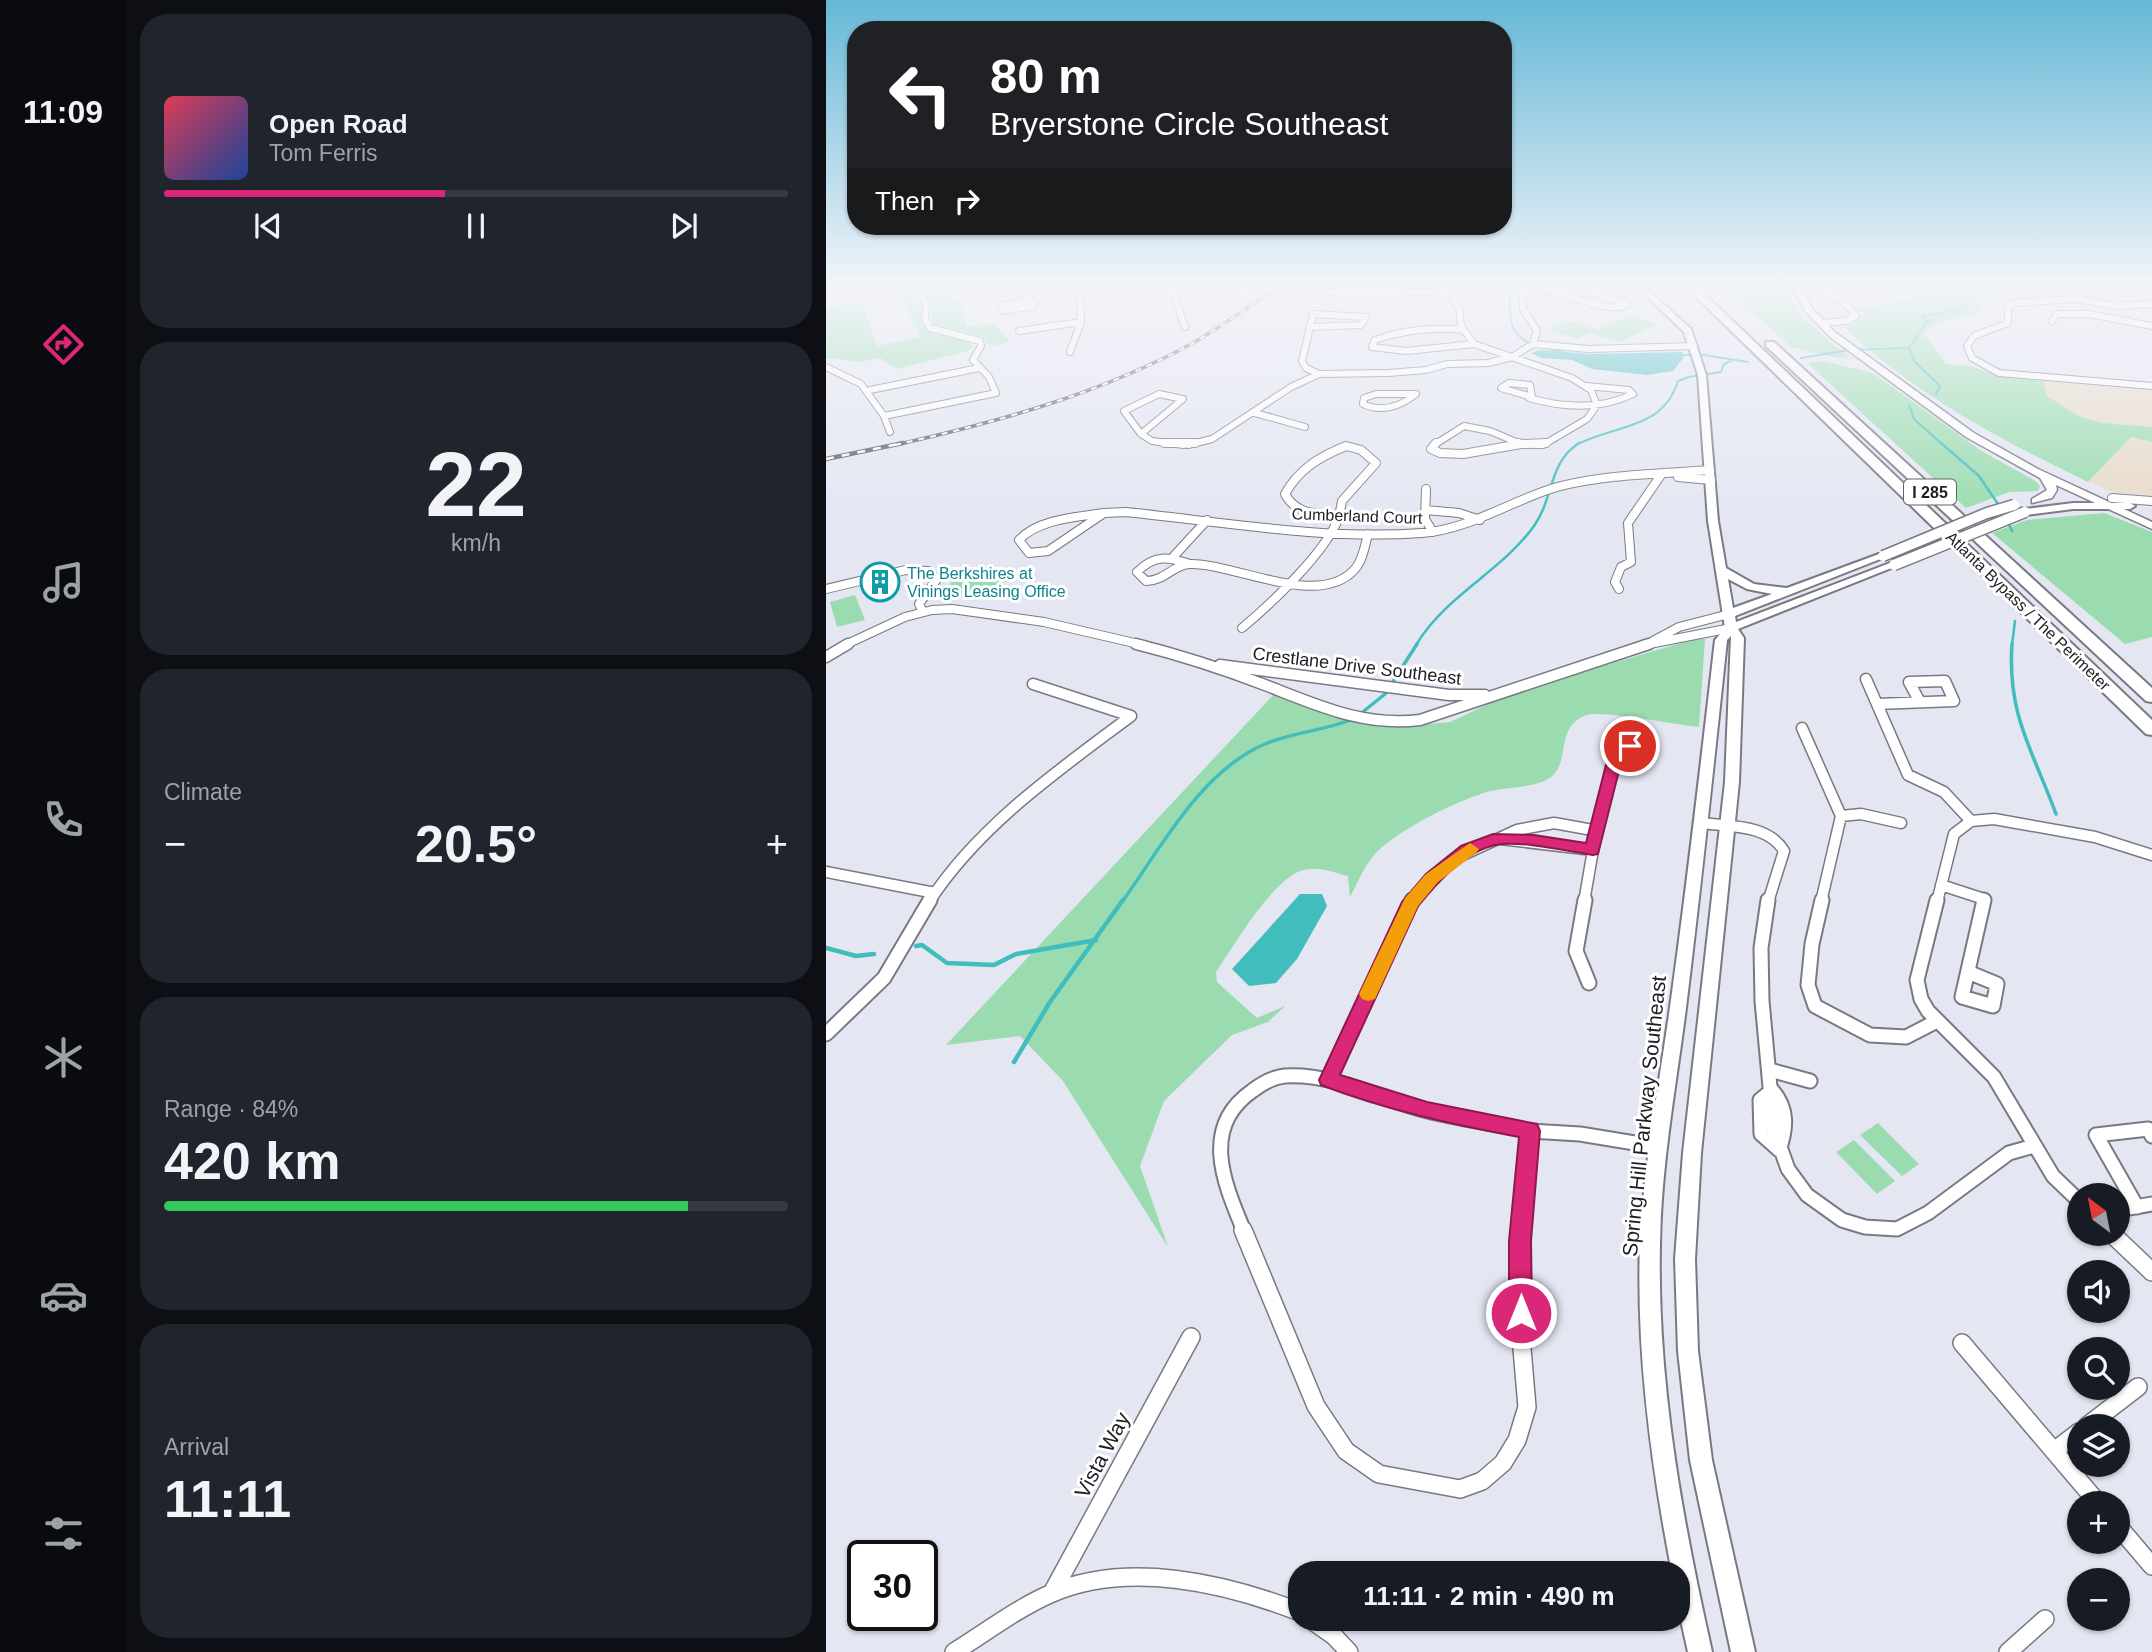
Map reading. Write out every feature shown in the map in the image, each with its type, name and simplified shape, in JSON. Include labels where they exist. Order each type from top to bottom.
[{"type":"highway","name":"Atlanta Bypass / The Perimeter","points":[[1770,364],[2152,730]]},
{"type":"highway","name":"Atlanta Bypass / The Perimeter","points":[[1791,364],[2152,697]]},
{"type":"main road","points":[[1872,364],[1949,416],[1979,440],[2043,475],[2089,497],[2130,506],[2152,515]]},
{"type":"main road","points":[[1949,416],[2152,526]]},
{"type":"main road","points":[[2036,501],[2048,496],[2052,490],[2043,475]]},
{"type":"street","points":[[884,416],[996,393],[989,377],[976,364]]},
{"type":"street","points":[[1304,364],[1306,368],[1320,374]]},
{"type":"street","points":[[1141,434],[1183,399],[1159,394],[1125,408],[1124,413],[1141,434],[1154,442],[1194,444],[1224,433],[1291,387],[1320,374],[1415,372],[1447,364]]},
{"type":"street","points":[[1535,364],[1555,370],[1586,386],[1591,390],[1597,405]]},
{"type":"street","points":[[1699,364],[1713,521],[1730,621],[1738,638],[1732,782],[1692,1153],[1685,1259],[1688,1351],[1701,1460],[1743,1652]]},
{"type":"street","points":[[1983,364],[1999,373],[2152,386]]},
{"type":"street","points":[[826,368],[850,375],[870,390],[890,432]]},
{"type":"street","points":[[870,390],[979,368]]},
{"type":"street","points":[[1415,372],[1419,382],[1416,394]]},
{"type":"street","points":[[1529,398],[1532,397],[1530,385],[1509,383],[1500,386],[1504,391],[1529,398],[1553,403],[1597,405],[1618,402],[1634,393],[1629,390],[1586,386]]},
{"type":"street","points":[[1376,394],[1416,394],[1384,409],[1365,407],[1362,402],[1364,398],[1376,394]]},
{"type":"street","points":[[1521,444],[1500,434],[1467,426],[1438,440],[1431,449],[1442,453],[1460,453],[1521,444],[1535,446],[1546,443],[1587,419],[1597,405]]},
{"type":"street","points":[[1255,413],[1305,427]]},
{"type":"street","points":[[1242,628],[1289,583],[1333,533],[1339,517],[1338,509],[1343,499],[1363,481],[1376,463],[1354,447],[1346,446],[1310,462],[1285,494],[1292,505],[1303,513],[1339,517]]},
{"type":"street","points":[[1619,589],[1615,582],[1621,567],[1631,562],[1628,523],[1663,475]]},
{"type":"street","name":"Cumberland Court","points":[[1104,513],[1048,551],[1039,554],[1028,553],[1019,540],[1022,534],[1038,528],[1104,513],[1126,512],[1333,533],[1433,532],[1480,520],[1556,488],[1610,477],[1710,475]]},
{"type":"street","points":[[1426,489],[1427,524],[1433,532]]},
{"type":"street","points":[[1730,621],[1987,513],[2036,501],[2089,497]]},
{"type":"street","points":[[1516,690],[1651,643],[1730,621],[1894,565],[2025,512],[2109,502],[2152,501]]},
{"type":"street","points":[[2130,506],[2152,508]]},
{"type":"street","points":[[1426,510],[1459,513],[1480,520]]},
{"type":"street","points":[[1190,564],[1156,581],[1146,581],[1138,574],[1138,568],[1146,563],[1174,556],[1208,520]]},
{"type":"street","points":[[1174,556],[1190,564],[1289,583],[1319,585],[1344,579],[1356,568],[1368,534]]},
{"type":"street","points":[[1721,569],[1739,582],[1759,590],[1800,590]]},
{"type":"street","points":[[826,589],[906,570],[928,571],[937,579],[919,604],[923,612]]},
{"type":"street","name":"Crestlane Drive Southeast","points":[[826,657],[869,633],[923,612],[954,609],[1066,626],[1206,664],[1322,708],[1380,722],[1420,720],[1516,690]]},
{"type":"street","name":"Spring Hill Parkway Southeast","points":[[1700,1652],[1676,1544],[1654,1395],[1650,1242],[1659,1147],[1702,823],[1721,640],[1730,621]]},
{"type":"street","name":"Crestlane Drive Southeast","points":[[1206,664],[1449,695],[1491,695],[1516,690]]},
{"type":"street","points":[[1866,679],[1908,775],[1937,785],[1959,805],[1971,821]]},
{"type":"street","points":[[826,1034],[883,979],[906,944],[918,917],[946,878],[1022,799],[1131,716],[1033,684]]},
{"type":"street","points":[[1877,704],[1920,702]]},
{"type":"street","points":[[1802,728],[1841,816],[1812,943],[1808,985],[1815,1006],[1870,1035],[1906,1037],[1937,1021]]},
{"type":"street","points":[[1590,983],[1576,951],[1593,850],[1615,757],[1630,746]]},
{"type":"street","points":[[1841,816],[1861,814],[1901,823]]},
{"type":"street","points":[[2067,1189],[2053,1176],[1994,1077],[1937,1021],[1921,999],[1917,981],[1941,885],[1954,834],[1960,826],[1971,821],[1994,819],[2095,837],[2152,855]]},
{"type":"street","points":[[1328,1080],[1411,902],[1432,878],[1454,859],[1493,839],[1535,825],[1554,823],[1598,831]]},
{"type":"street","points":[[1702,823],[1774,835],[1784,851],[1769,898],[1762,948],[1762,1001],[1774,1130],[1779,1150],[1794,1179],[1822,1208],[1842,1220],[1885,1230],[1897,1229],[1918,1220],[2010,1153],[2034,1146]]},
{"type":"street","points":[[1493,839],[1534,841],[1593,850]]},
{"type":"street","points":[[826,872],[935,893]]},
{"type":"street","points":[[1941,885],[1984,899],[1968,972]]},
{"type":"street","points":[[1770,1070],[1810,1081]]},
{"type":"street","points":[[1530,1131],[1520,1241],[1521,1337],[1527,1407],[1517,1440],[1503,1463],[1482,1481],[1461,1489],[1378,1474],[1346,1451],[1316,1406],[1233,1204],[1223,1187],[1217,1150],[1231,1113],[1246,1095],[1265,1081],[1283,1076],[1328,1080],[1374,1097],[1427,1111],[1530,1131],[1580,1134],[1659,1147]]},
{"type":"street","points":[[2144,1205],[2096,1135],[2148,1129],[2152,1136]]},
{"type":"street","points":[[2125,1246],[2152,1272]]},
{"type":"street","name":"Vista Way","points":[[1052,1593],[1191,1337]]},
{"type":"street","points":[[1962,1343],[2088,1491]]},
{"type":"street","points":[[2103,1414],[2138,1387]]},
{"type":"street","points":[[2054,1451],[2067,1441]]},
{"type":"street","points":[[2130,1539],[2152,1566]]},
{"type":"street","points":[[954,1652],[1052,1593],[1088,1583],[1124,1580],[1192,1581],[1268,1598],[1288,1607]]},
{"type":"street","points":[[2008,1652],[2045,1619]]},
{"type":"street","points":[[1327,1631],[1349,1652]]},
{"type":"shaded area","points":[[2043,381],[2152,390],[2152,427],[2102,423],[2080,417],[2047,396]]},
{"type":"shaded area","points":[[2131,437],[2152,442],[2152,495],[2116,493],[2088,482]]},
{"type":"green space","points":[[889,364],[916,364],[896,369]]},
{"type":"green space","points":[[1808,364],[1836,364],[1873,373],[1980,450],[2037,482],[2040,487],[2038,491],[2009,492],[1966,508]]},
{"type":"green space","points":[[1887,364],[1971,366],[1995,375],[2043,381],[2047,396],[2080,417],[2102,423],[2152,427],[2152,442],[2131,437],[2088,482],[1991,432]]},
{"type":"green space","points":[[2104,513],[2152,532],[2152,637],[2125,644],[1992,533],[2027,520]]},
{"type":"green space","points":[[990,570],[1020,575],[970,599],[946,593],[952,580]]},
{"type":"green space","points":[[855,595],[865,620],[837,627],[830,602]]},
{"type":"green space","points":[[1694,639],[1705,639],[1699,727],[1623,716],[1587,715],[1569,729],[1559,767],[1553,775],[1538,783],[1477,795],[1409,828],[1371,859],[1350,897],[1348,876],[1306,869],[1289,878],[1265,901],[1216,972],[1217,982],[1257,1018],[1285,1006],[1268,1022],[1232,1035],[1164,1101],[1140,1166],[1168,1247],[1063,1081],[1020,1036],[946,1045],[1274,694],[1344,717],[1396,727],[1450,722],[1512,693]]},
{"type":"green space","points":[[1878,1123],[1919,1164],[1902,1176],[1860,1135]]},
{"type":"green space","points":[[1854,1140],[1895,1181],[1877,1194],[1836,1152]]},
{"type":"water","points":[[1581,364],[1678,364],[1673,371],[1647,375],[1592,369]]},
{"type":"water","points":[[1300,894],[1322,894],[1327,906],[1297,959],[1276,983],[1249,986],[1232,969]]},
{"type":"waterway","points":[[1577,444],[1650,417],[1671,397],[1678,381],[1721,372],[1724,364]]},
{"type":"waterway","points":[[1917,364],[1940,386],[1936,394]]},
{"type":"waterway","points":[[1909,405],[1914,419],[1943,445]]},
{"type":"waterway","points":[[1941,443],[1979,476],[2000,507]]},
{"type":"waterway","points":[[1416,645],[1443,612],[1506,557],[1534,526],[1556,471],[1569,451],[1577,444]]},
{"type":"waterway","points":[[2007,520],[2012,531]]},
{"type":"waterway","points":[[2012,645],[2015,621]]},
{"type":"waterway","points":[[1359,715],[1385,694],[1417,644]]},
{"type":"waterway","points":[[2012,645],[2014,692],[2018,712],[2056,814]]},
{"type":"waterway","points":[[1122,902],[1184,813],[1221,772],[1242,756],[1265,744],[1353,719]]},
{"type":"waterway","points":[[1094,940],[1123,900]]},
{"type":"waterway","points":[[916,946],[922,945],[947,963],[994,965],[1016,954],[1094,940]]},
{"type":"waterway","points":[[1014,1062],[1050,1002],[1094,940]]},
{"type":"waterway","points":[[826,948],[856,956],[874,954]]},
{"type":"railway","points":[[895,445],[972,427],[1047,405],[1151,364]]},
{"type":"railway","points":[[826,459],[903,443]]},
{"type":"slow traffic","points":[[1368,994],[1411,902],[1432,878],[1470,849]]},
{"type":"place","name":"The Berkshires at Vinings Leasing Office","points":[[880,582]]},
{"type":"route","points":[[1521,1313],[1520,1241],[1530,1131],[1427,1111],[1374,1097],[1328,1080],[1411,902],[1432,878],[1467,850],[1493,839],[1534,841],[1593,850],[1615,757],[1630,746]]}]
